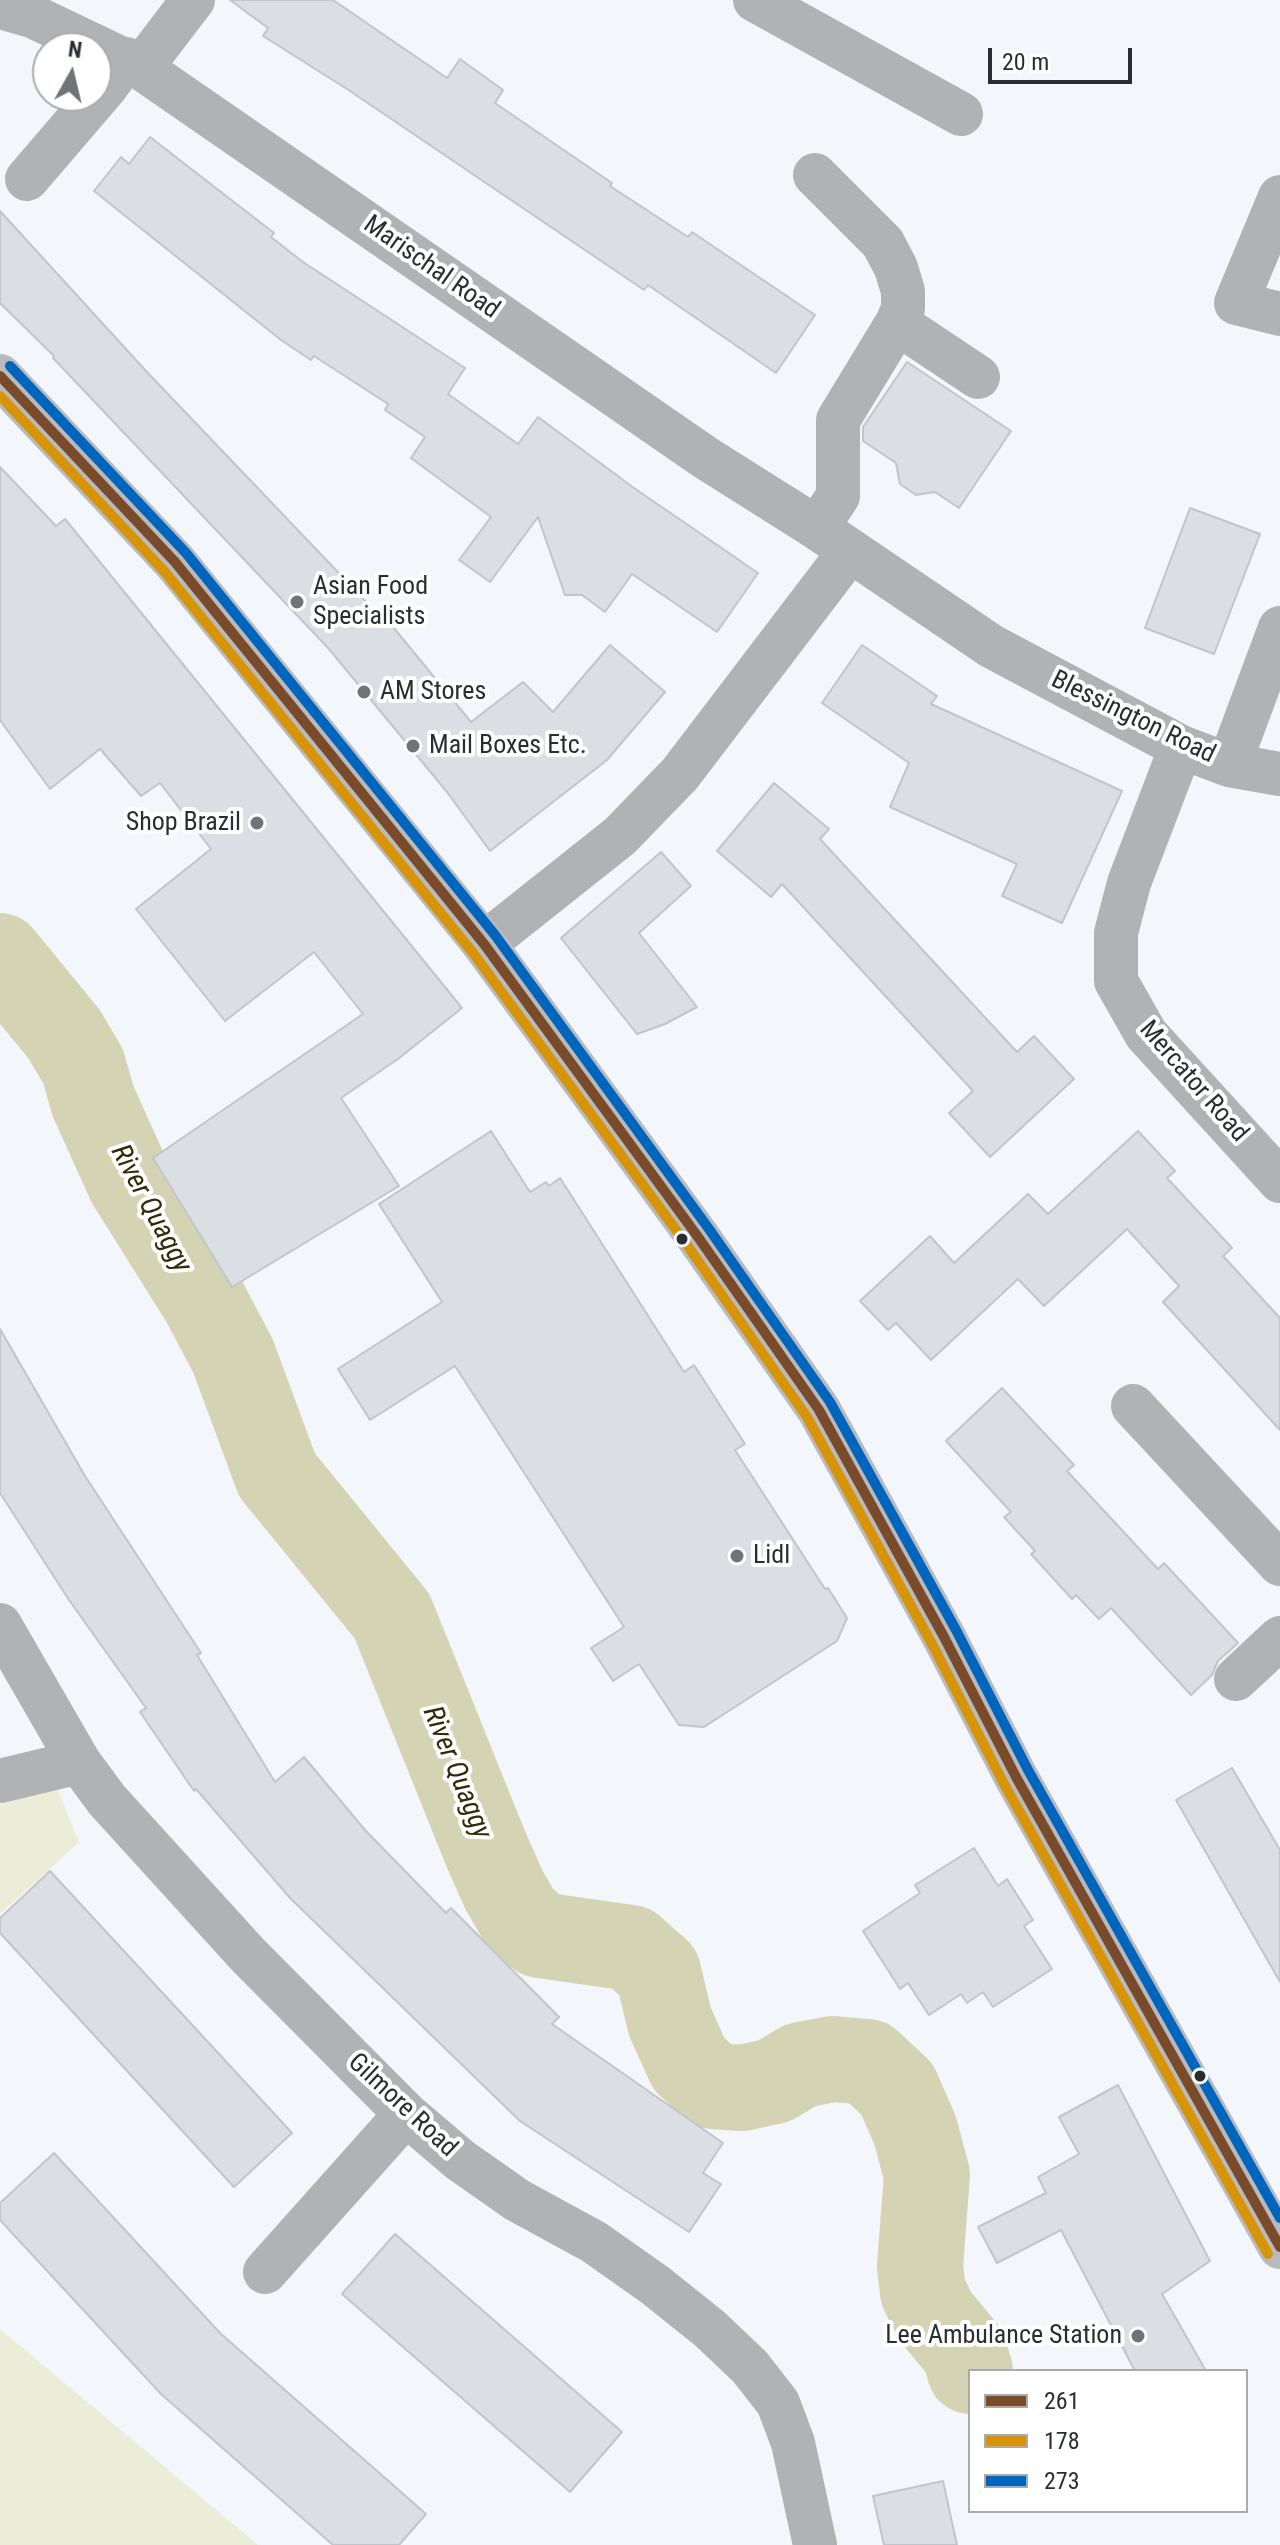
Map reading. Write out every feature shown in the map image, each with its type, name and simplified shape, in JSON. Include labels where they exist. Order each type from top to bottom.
[{"type":"highway","points":[[0,376],[175,562],[484,944],[698,1237],[819,1410],[944,1637],[1016,1777],[1280,2247]]},
{"type":"street","points":[[27,179],[105,88],[134,64],[193,0]]},
{"type":"street","points":[[755,0],[961,114]]},
{"type":"street","name":"Marischal Road","points":[[23,8],[134,64],[706,458],[991,646]]},
{"type":"street","points":[[484,944],[620,836],[680,774],[833,539],[838,496],[838,420],[897,323],[903,309],[903,291],[883,243],[815,175]]},
{"type":"street","points":[[1280,197],[1236,303],[1280,314]]},
{"type":"street","points":[[897,323],[978,377]]},
{"type":"street","points":[[1229,765],[1280,628]]},
{"type":"street","name":"Blessington Road","points":[[991,646],[1181,747],[1229,765],[1280,774]]},
{"type":"street","name":"Mercator Road","points":[[1181,747],[1129,883],[1116,933],[1116,981],[1146,1034],[1280,1181]]},
{"type":"street","points":[[1133,1406],[1280,1564]]},
{"type":"street","name":"Gilmore Road","points":[[0,1625],[79,1762],[107,1800],[186,1890],[406,2114],[460,2160],[517,2200],[594,2242],[655,2285],[710,2329],[750,2367],[778,2403],[793,2443],[815,2545]]},
{"type":"street","points":[[1236,1679],[1280,1638]]},
{"type":"street","points":[[0,1781],[79,1762]]},
{"type":"street","points":[[265,2272],[406,2114]]},
{"type":"green space","points":[[57,1788],[79,1842],[0,1914],[0,1804]]},
{"type":"green space","points":[[0,2329],[258,2545],[0,2545]]},
{"type":"building","points":[[230,0],[333,0],[447,78],[460,59],[503,90],[495,103],[612,183],[610,186],[688,237],[692,232],[815,315],[776,373],[648,285],[644,290],[347,89],[263,36],[268,28]]},
{"type":"building","points":[[150,137],[274,233],[271,237],[303,262],[465,368],[448,394],[518,444],[538,417],[758,573],[717,632],[632,574],[605,612],[582,595],[565,595],[538,517],[490,582],[459,560],[491,517],[411,458],[425,437],[385,410],[388,404],[314,356],[311,360],[281,340],[94,191],[121,157],[129,164]]},
{"type":"building","points":[[0,211],[146,371],[376,612],[379,610],[471,722],[523,682],[553,712],[610,645],[665,692],[607,760],[490,851],[447,792],[329,649],[54,356],[0,303]]},
{"type":"building","points":[[907,362],[1011,431],[959,508],[935,492],[916,495],[900,484],[896,463],[863,441],[863,427]]},
{"type":"building","points":[[0,467],[56,526],[65,519],[462,1008],[398,1059],[341,1098],[399,1186],[232,1287],[153,1158],[363,1014],[314,952],[225,1021],[136,909],[211,849],[160,783],[141,796],[100,749],[50,789],[0,720]]},
{"type":"building","points":[[1190,508],[1260,534],[1214,654],[1145,628]]},
{"type":"building","points":[[862,645],[937,696],[931,704],[1122,791],[1062,923],[1002,896],[1017,864],[890,807],[909,763],[822,703]]},
{"type":"building","points":[[774,783],[829,829],[820,839],[1017,1052],[1034,1036],[1074,1079],[990,1157],[949,1113],[973,1091],[782,884],[771,897],[717,851]]},
{"type":"building","points":[[661,852],[691,886],[639,933],[697,1007],[637,1034],[561,938]]},
{"type":"building","points":[[491,1131],[530,1192],[546,1182],[549,1186],[560,1178],[684,1372],[694,1365],[745,1444],[735,1450],[847,1618],[837,1641],[704,1727],[679,1725],[639,1664],[613,1681],[591,1648],[624,1627],[455,1366],[370,1420],[338,1369],[442,1302],[379,1204]]},
{"type":"building","points":[[1138,1131],[1175,1171],[1167,1178],[1232,1248],[1223,1256],[1280,1318],[1280,1430],[1163,1302],[1179,1286],[1127,1229],[1044,1306],[1018,1279],[931,1360],[896,1323],[888,1330],[860,1301],[930,1236],[954,1263],[1028,1194],[1048,1214]]},
{"type":"building","points":[[0,1329],[85,1476],[201,1653],[197,1655],[275,1782],[304,1757],[365,1830],[446,1913],[451,1908],[559,2017],[552,2024],[723,2143],[703,2173],[721,2184],[689,2232],[520,2121],[290,1898],[196,1789],[194,1791],[140,1712],[146,1708],[69,1600],[0,1493]]},
{"type":"building","points":[[1002,1388],[1074,1465],[1067,1471],[1158,1569],[1164,1563],[1238,1643],[1218,1661],[1212,1675],[1191,1695],[1111,1608],[1099,1619],[1076,1595],[1072,1599],[1031,1554],[1035,1551],[1004,1517],[1011,1512],[946,1441]]},
{"type":"building","points":[[1232,1768],[1280,1850],[1280,1982],[1176,1800]]},
{"type":"building","points":[[974,1848],[998,1886],[1007,1879],[1033,1920],[1024,1926],[1052,1969],[993,2007],[983,1992],[967,2003],[961,1994],[929,2015],[908,1983],[900,1989],[863,1931],[920,1893],[915,1885]]},
{"type":"building","points":[[50,1871],[292,2133],[234,2187],[0,1933],[0,1918]]},
{"type":"building","points":[[1118,2085],[1210,2261],[1162,2294],[1205,2369],[1134,2369],[1061,2230],[997,2263],[978,2227],[1046,2193],[1038,2177],[1079,2154],[1059,2117]]},
{"type":"building","points":[[54,2153],[220,2333],[426,2514],[399,2545],[333,2545],[161,2394],[0,2220],[0,2203]]},
{"type":"building","points":[[395,2234],[622,2432],[570,2492],[342,2294]]},
{"type":"building","points":[[943,2481],[957,2545],[884,2545],[873,2496]]},
{"type":"waterway","name":"River Quaggy","points":[[0,956],[64,1034],[83,1066],[93,1101],[130,1183],[204,1301],[233,1356],[277,1475],[392,1616],[485,1847],[519,1916],[540,1935],[631,1948],[658,1972],[670,2022],[689,2064],[713,2086],[742,2088],[774,2081],[801,2065],[833,2059],[868,2062],[897,2089],[915,2130],[927,2175],[920,2266],[923,2292],[935,2316],[964,2351],[969,2369]]},
{"type":"transit line","name":"273","points":[[10,366],[186,553],[495,935],[709,1229],[830,1402],[956,1630],[1028,1770],[1280,2218]]},
{"type":"transit line","name":"261","points":[[0,376],[175,562],[484,944],[698,1237],[819,1410],[944,1637],[1016,1777],[1280,2247]]},
{"type":"transit line","name":"178","points":[[0,396],[164,571],[473,953],[687,1245],[807,1417],[932,1644],[1004,1784],[1268,2254]]},
{"type":"place","name":"Asian Food Specialists","points":[[297,602]]},
{"type":"place","name":"AM Stores","points":[[364,692]]},
{"type":"place","name":"Mail Boxes Etc.","points":[[413,746]]},
{"type":"place","name":"Shop Brazil","points":[[257,823]]},
{"type":"place","name":"Lidl","points":[[737,1556]]},
{"type":"place","name":"Lee Ambulance Station","points":[[1138,2336]]}]
